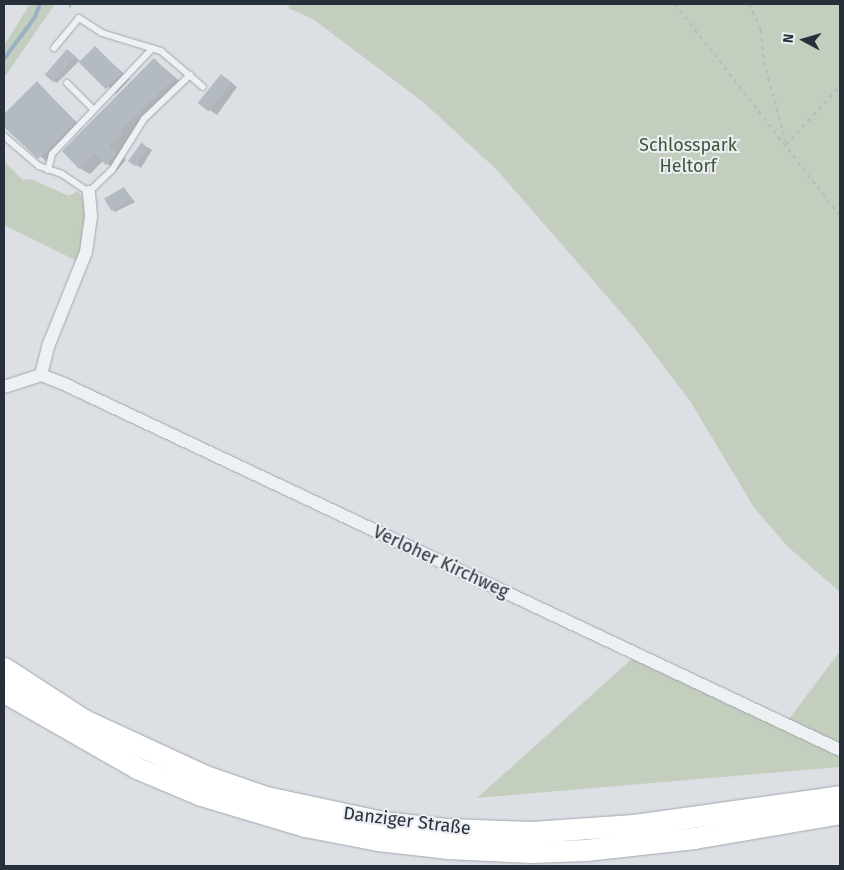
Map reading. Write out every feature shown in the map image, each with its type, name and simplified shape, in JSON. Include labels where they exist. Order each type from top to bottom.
[{"type":"highway","name":"Danziger Straße","points":[[4,668],[84,720],[205,776],[266,797],[384,822],[446,829],[532,832],[634,825],[840,796]]},
{"type":"highway","name":"Danziger Straße","points":[[4,692],[137,768],[201,794],[306,826],[378,840],[447,848],[531,852],[586,850],[740,831],[840,813]]},
{"type":"highway","points":[[801,801],[816,790],[840,786]]},
{"type":"highway","points":[[740,831],[752,837],[840,826]]},
{"type":"street","points":[[4,387],[41,375],[49,344],[86,252],[90,234],[89,192]]},
{"type":"street","name":"Verloher Kirchweg","points":[[41,375],[840,750]]},
{"type":"lane","points":[[54,48],[79,18],[102,33],[153,48],[175,61],[202,87]]},
{"type":"lane","points":[[48,170],[52,154],[92,108],[153,48]]},
{"type":"lane","points":[[4,136],[30,160],[89,192],[112,170],[144,119],[190,75]]},
{"type":"lane","points":[[67,83],[92,108]]},
{"type":"path","points":[[674,4],[840,216]]},
{"type":"path","points":[[749,4],[761,30],[764,62],[786,145]]},
{"type":"path","points":[[786,145],[840,86]]},
{"type":"green space","points":[[30,4],[55,4],[4,78],[4,45]]},
{"type":"green space","name":"Schlosspark Heltorf","points":[[290,4],[840,4],[840,592],[788,547],[755,509],[690,401],[637,331],[497,170],[423,102],[313,19],[288,8]]},
{"type":"green space","points":[[4,161],[23,180],[31,179],[69,196],[78,191],[88,206],[81,263],[4,225]]},
{"type":"green space","points":[[840,651],[840,748],[786,723]]},
{"type":"green space","points":[[635,656],[840,752],[840,767],[477,798]]},
{"type":"building","points":[[95,46],[122,73],[106,89],[79,62]]},
{"type":"building","points":[[67,49],[75,56],[53,82],[45,75]]},
{"type":"building","points":[[154,58],[174,79],[121,130],[123,132],[109,146],[116,154],[106,165],[94,154],[79,169],[62,151]]},
{"type":"building","points":[[221,74],[232,83],[209,112],[198,103]]},
{"type":"building","points":[[37,81],[75,123],[38,159],[4,127],[4,114]]},
{"type":"building","points":[[142,142],[147,150],[135,166],[128,161]]},
{"type":"building","points":[[124,187],[131,199],[111,211],[104,199]]},
{"type":"waterway","points":[[4,59],[35,17],[40,4]]}]
